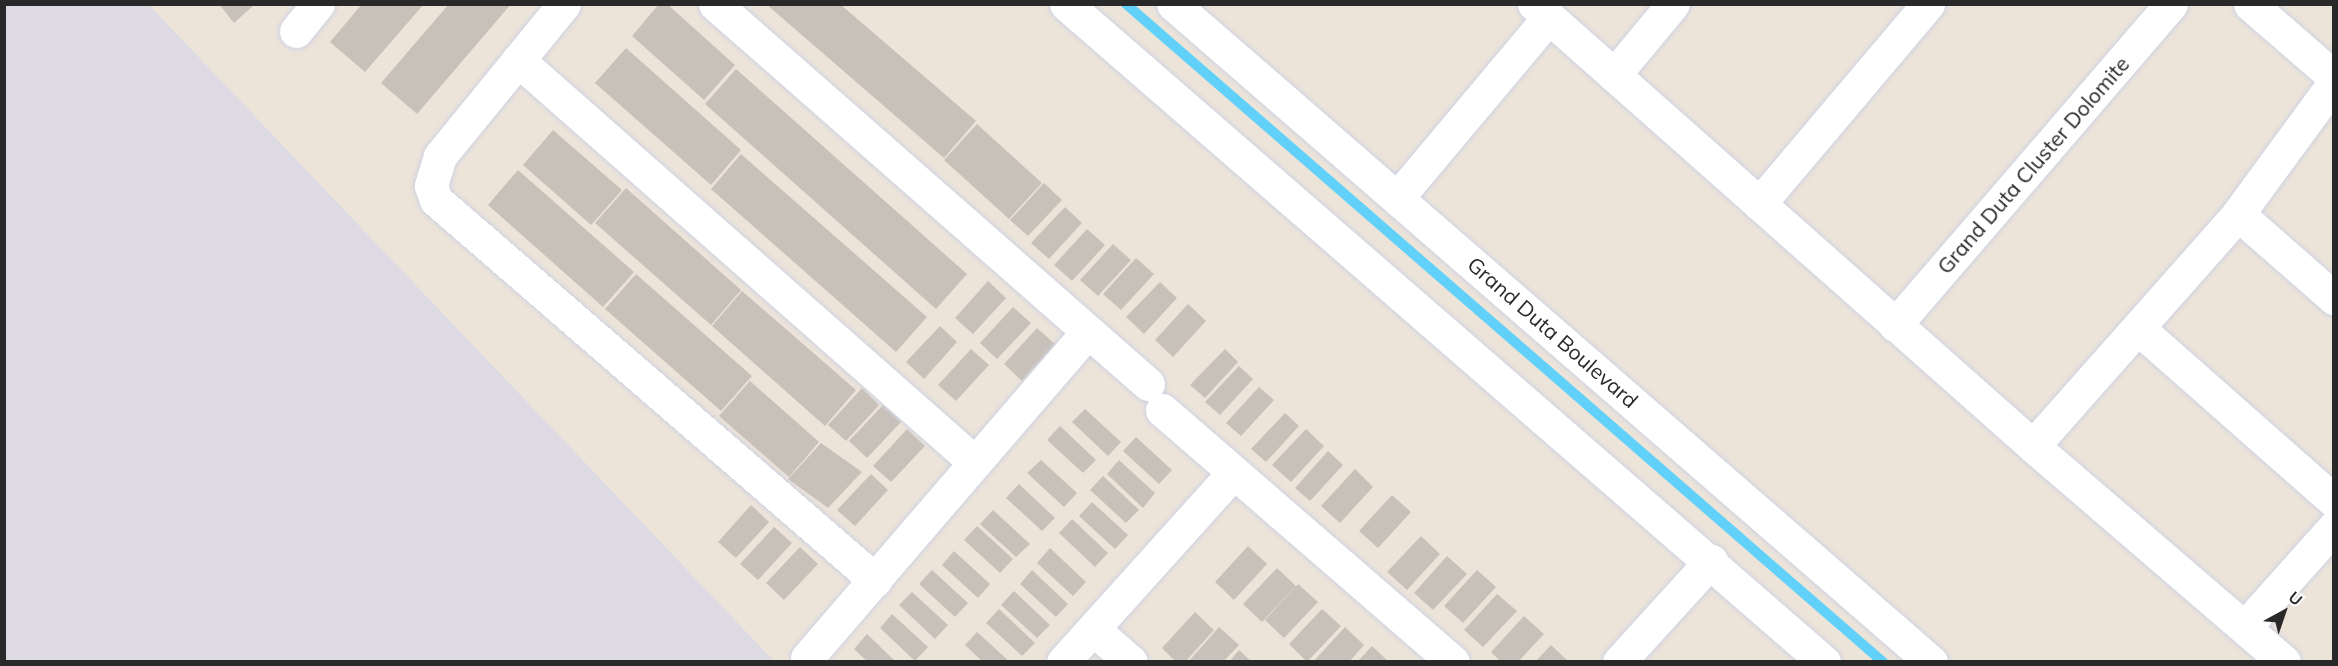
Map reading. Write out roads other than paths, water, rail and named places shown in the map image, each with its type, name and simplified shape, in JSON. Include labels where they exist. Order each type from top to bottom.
[{"type":"street","points":[[296,31],[318,4]]},
{"type":"street","points":[[564,4],[440,156],[431,186],[436,200],[875,580]]},
{"type":"street","points":[[715,4],[1087,332],[1233,473],[1453,662]]},
{"type":"street","points":[[1066,4],[1711,561],[1824,662]]},
{"type":"street","name":"Grand Duta Boulevard","points":[[1173,4],[1931,662]]},
{"type":"street","points":[[1614,75],[1673,4]]},
{"type":"street","points":[[1759,204],[1928,4]]},
{"type":"street","name":"Grand Duta Cluster Dolomite","points":[[1896,325],[2171,4]]},
{"type":"street","points":[[2250,4],[2334,77]]},
{"type":"street","points":[[1398,197],[1542,11],[2033,446],[2284,662]]},
{"type":"street","points":[[518,60],[972,460]]},
{"type":"street","points":[[2033,446],[2139,329],[2238,214],[2334,83]]},
{"type":"street","points":[[2238,214],[2334,298]]},
{"type":"street","points":[[2139,329],[2334,501]]},
{"type":"street","points":[[807,658],[875,580],[972,460],[1087,332]]},
{"type":"street","points":[[1064,662],[1233,473]]},
{"type":"street","points":[[2245,627],[2334,527]]},
{"type":"street","points":[[1619,662],[1711,561]]},
{"type":"street","points":[[1093,628],[1131,662]]},
{"type":"waterway","points":[[1126,4],[1883,662]]}]
